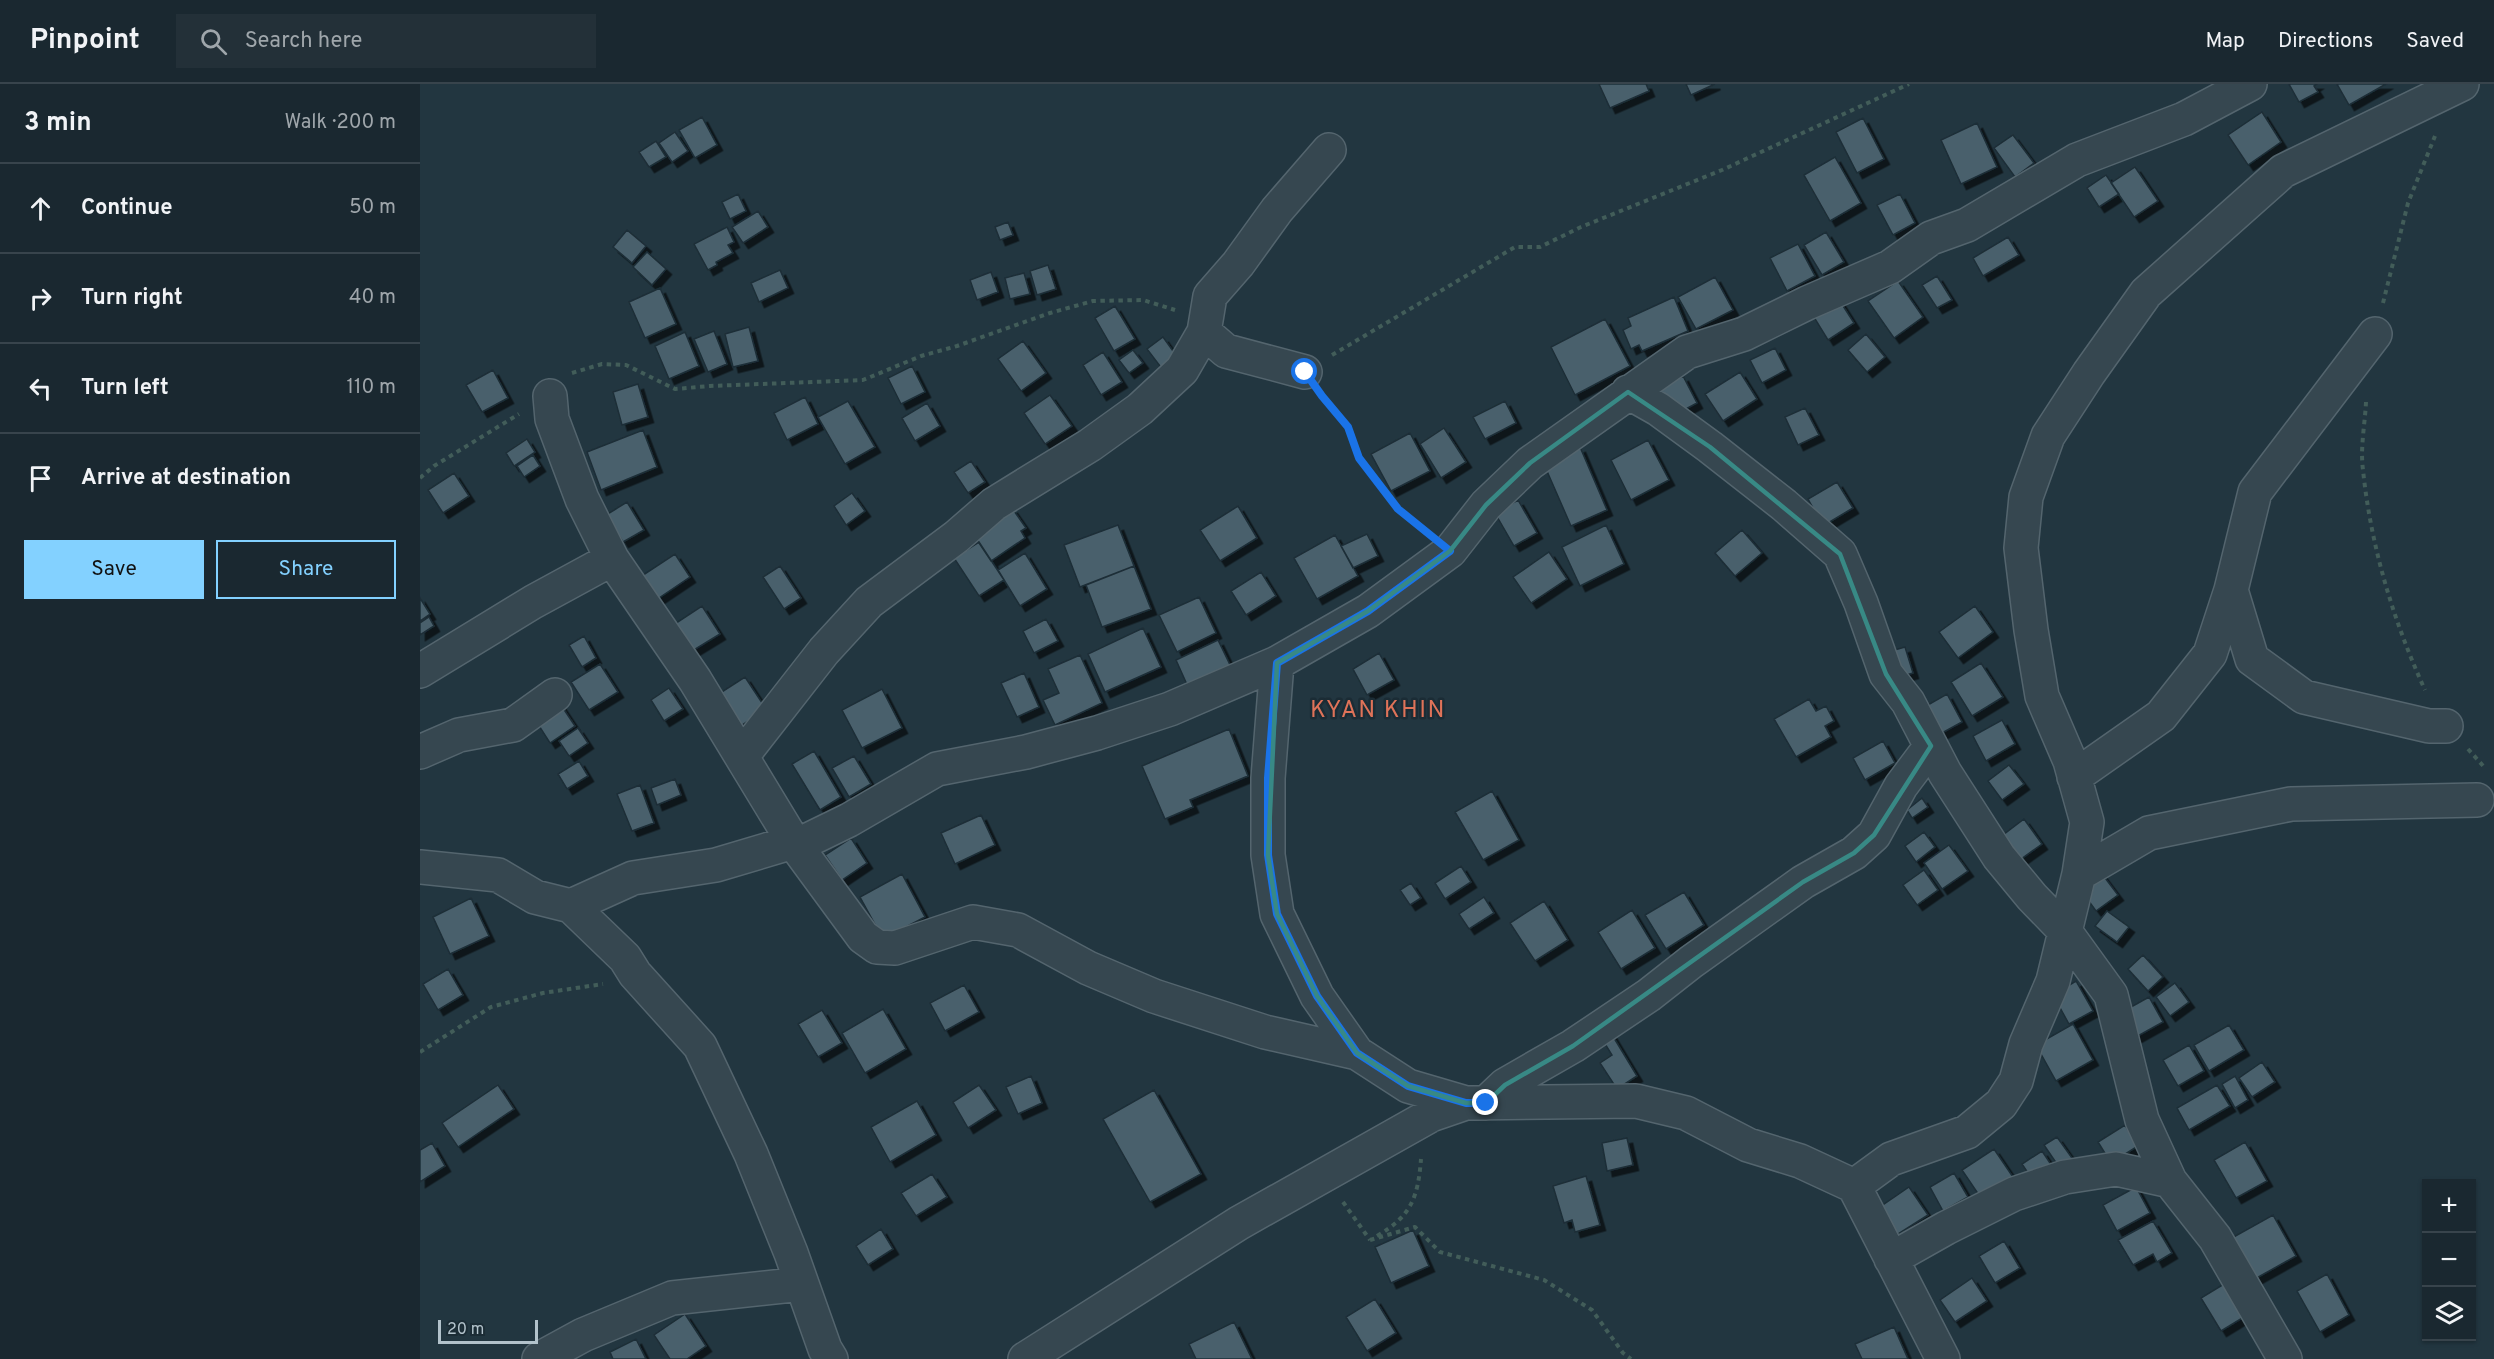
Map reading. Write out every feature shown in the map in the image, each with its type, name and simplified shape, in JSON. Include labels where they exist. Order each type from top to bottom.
[{"type":"street","points":[[571,906],[633,878],[716,865],[806,841],[849,820],[937,769],[1026,752],[1097,733],[1170,709],[1277,663],[1368,611],[1450,551],[1486,506],[1530,463],[1687,352],[1744,334],[1807,303],[1890,267],[1931,238],[1967,225],[2077,160],[2184,119],[2250,84]]},
{"type":"street","points":[[1854,1186],[1891,1159],[1967,1132],[2001,1104],[2016,1081],[2026,1044],[2053,981],[2079,874],[2087,822],[2074,777],[2042,696],[2020,548],[2026,497],[2048,436],[2146,293],[2283,171],[2462,84]]},
{"type":"street","points":[[742,756],[824,651],[869,602],[956,537],[994,504],[1090,445],[1140,409],[1182,370],[1204,332],[1210,296],[1238,264],[1277,210],[1329,150]]},
{"type":"street","points":[[1204,332],[1226,351],[1305,372]]},
{"type":"street","points":[[2074,777],[2161,716],[2210,654],[2231,590],[2255,492],[2375,334]]},
{"type":"street","points":[[1628,392],[1658,409],[1710,447],[1784,505],[1840,554],[1862,603],[1886,674],[1908,702],[1945,773],[1999,857],[2032,897],[2064,930],[2111,995],[2142,1120],[2170,1181],[2215,1238],[2285,1359]]},
{"type":"street","points":[[550,396],[552,419],[582,499],[612,558],[695,680],[794,843],[863,937],[877,947],[894,948],[973,922],[1018,930],[1088,968],[1155,996],[1265,1032],[1357,1053],[1408,1086],[1476,1103],[1573,1046],[1649,995],[1803,882],[1854,853],[1874,835],[1901,786],[1931,746]]},
{"type":"street","points":[[420,671],[533,602],[612,558]]},
{"type":"street","points":[[2231,590],[2252,659],[2304,697],[2429,726],[2446,726]]},
{"type":"street","points":[[1277,663],[1268,778],[1268,855],[1277,914],[1317,996],[1357,1053]]},
{"type":"street","points":[[420,752],[459,735],[513,725],[555,695]]},
{"type":"street","points":[[2079,874],[2149,833],[2291,804],[2477,800]]},
{"type":"street","points":[[420,867],[498,875],[535,897],[571,906],[625,958],[635,974],[700,1046],[751,1154],[825,1349],[831,1359]]},
{"type":"street","points":[[1025,1359],[1239,1223],[1431,1115],[1476,1103],[1636,1101],[1686,1113],[1748,1145],[1800,1161],[1854,1186],[1943,1359]]},
{"type":"street","points":[[1891,1259],[2014,1194],[2065,1177],[2116,1169],[2170,1181]]},
{"type":"street","points":[[539,1359],[583,1335],[672,1298],[802,1284]]},
{"type":"path","points":[[1450,551],[1398,509],[1359,458],[1348,427],[1305,372],[1515,247],[1539,247],[1581,227],[1722,170],[1909,84]]},
{"type":"path","points":[[2375,334],[2408,203],[2437,130]]},
{"type":"path","points":[[420,478],[434,466],[550,396],[571,373],[602,364],[626,365],[675,389],[863,380],[921,356],[1093,301],[1143,300],[1179,311],[1204,332]]},
{"type":"path","points":[[2366,394],[2362,469],[2383,581],[2404,643],[2430,701],[2446,726],[2486,769]]},
{"type":"path","points":[[420,1052],[491,1007],[543,993],[604,984],[635,974]]},
{"type":"path","points":[[1370,1240],[1395,1226],[1416,1196],[1422,1140],[1431,1115]]},
{"type":"path","points":[[1324,1175],[1370,1240]]},
{"type":"path","points":[[1370,1240],[1414,1227],[1440,1252],[1544,1280],[1592,1310],[1623,1353],[1631,1359]]},
{"type":"highlighted area","points":[[1628,392],[1710,447],[1840,554],[1886,674],[1931,746],[1874,835],[1854,853],[1803,882],[1573,1046],[1505,1085],[1486,1103],[1466,1103],[1408,1086],[1357,1053],[1317,996],[1277,914],[1268,855],[1277,663],[1368,611],[1450,551],[1486,505],[1530,463]]},
{"type":"building","points":[[1599,84],[1646,84],[1649,91],[1610,108]]},
{"type":"building","points":[[1686,84],[1715,84],[1691,95]]},
{"type":"building","points":[[2289,84],[2317,84],[2314,86],[2318,92],[2299,102]]},
{"type":"building","points":[[2337,84],[2386,84],[2349,105]]},
{"type":"building","points":[[2262,112],[2281,142],[2248,165],[2228,135]]},
{"type":"building","points":[[702,117],[717,145],[695,158],[679,130]]},
{"type":"building","points":[[1863,118],[1884,159],[1857,173],[1836,132]]},
{"type":"building","points":[[1977,123],[1997,167],[1961,184],[1941,140]]},
{"type":"building","points":[[675,132],[688,151],[672,162],[659,143]]},
{"type":"building","points":[[2013,135],[2034,163],[2015,177],[1994,148]]},
{"type":"building","points":[[656,141],[666,157],[649,167],[639,152]]},
{"type":"building","points":[[1835,157],[1861,203],[1830,221],[1804,175]]},
{"type":"building","points":[[2135,167],[2158,201],[2134,217],[2111,183]]},
{"type":"building","points":[[2106,175],[2119,194],[2099,207],[2087,188]]},
{"type":"building","points":[[738,194],[746,211],[730,219],[722,202]]},
{"type":"building","points":[[1900,194],[1915,223],[1893,235],[1877,205]]},
{"type":"building","points":[[758,211],[768,227],[743,243],[732,227]]},
{"type":"building","points":[[1008,222],[1013,235],[1000,240],[995,227]]},
{"type":"building","points":[[727,227],[734,242],[728,245],[733,253],[716,262],[717,265],[708,270],[694,244]]},
{"type":"building","points":[[627,230],[646,246],[632,263],[613,247]]},
{"type":"building","points":[[1826,232],[1844,262],[1822,275],[1804,245]]},
{"type":"building","points":[[2008,237],[2019,255],[1983,276],[1973,258]]},
{"type":"building","points":[[1798,244],[1815,276],[1787,291],[1770,258]]},
{"type":"building","points":[[647,252],[666,269],[652,285],[633,267]]},
{"type":"building","points":[[1048,265],[1056,289],[1037,295],[1030,271]]},
{"type":"building","points":[[780,270],[788,288],[759,302],[751,283]]},
{"type":"building","points":[[991,272],[998,292],[977,300],[970,280]]},
{"type":"building","points":[[1024,273],[1030,294],[1010,299],[1005,278]]},
{"type":"building","points":[[1937,276],[1952,300],[1937,308],[1922,285]]},
{"type":"building","points":[[1715,277],[1733,310],[1696,329],[1678,297]]},
{"type":"building","points":[[1898,281],[1923,317],[1894,338],[1868,301]]},
{"type":"building","points":[[660,288],[676,324],[645,338],[629,302]]},
{"type":"building","points":[[1674,297],[1688,331],[1642,351],[1639,345],[1631,349],[1623,330],[1631,326],[1628,318]]},
{"type":"building","points":[[1838,298],[1854,323],[1828,340],[1812,314]]},
{"type":"building","points":[[1115,306],[1135,339],[1114,351],[1095,318]]},
{"type":"building","points":[[1605,319],[1630,366],[1575,395],[1551,347]]},
{"type":"building","points":[[749,327],[758,361],[733,367],[725,334]]},
{"type":"building","points":[[714,331],[727,364],[708,372],[694,339]]},
{"type":"building","points":[[685,332],[699,366],[669,379],[655,346]]},
{"type":"building","points":[[1866,334],[1885,357],[1867,372],[1848,350]]},
{"type":"building","points":[[1163,337],[1178,358],[1163,370],[1147,349]]},
{"type":"building","points":[[1023,341],[1046,373],[1021,391],[998,359]]},
{"type":"building","points":[[1775,348],[1786,370],[1762,383],[1750,360]]},
{"type":"building","points":[[1133,350],[1143,363],[1129,373],[1119,360]]},
{"type":"building","points":[[1103,352],[1122,382],[1101,395],[1083,365]]},
{"type":"building","points":[[912,366],[925,392],[901,404],[888,378]]},
{"type":"building","points":[[493,370],[508,398],[482,412],[466,385]]},
{"type":"building","points":[[1740,372],[1757,399],[1723,421],[1705,394]]},
{"type":"building","points":[[1683,376],[1697,403],[1673,416],[1659,389]]},
{"type":"building","points":[[638,384],[648,417],[622,425],[613,392]]},
{"type":"building","points":[[1050,395],[1072,426],[1045,444],[1024,413]]},
{"type":"building","points":[[805,397],[818,424],[787,440],[774,413]]},
{"type":"building","points":[[848,401],[875,447],[845,464],[818,417]]},
{"type":"building","points":[[1505,401],[1516,423],[1485,439],[1473,417]]},
{"type":"building","points":[[927,403],[940,426],[915,441],[902,418]]},
{"type":"building","points":[[1805,408],[1819,435],[1798,445],[1785,417]]},
{"type":"building","points":[[1444,428],[1466,462],[1441,478],[1420,444]]},
{"type":"building","points":[[643,430],[657,467],[601,490],[587,452]]},
{"type":"building","points":[[1410,433],[1430,471],[1391,491],[1371,454]]},
{"type":"building","points":[[527,439],[535,452],[514,466],[506,453]]},
{"type":"building","points":[[1648,440],[1669,480],[1631,500],[1611,460]]},
{"type":"building","points":[[1580,447],[1607,510],[1571,526],[1543,462]]},
{"type":"building","points":[[533,455],[540,466],[524,477],[517,466]]},
{"type":"building","points":[[971,461],[985,482],[968,493],[954,472]]},
{"type":"building","points":[[454,473],[469,496],[443,513],[428,490]]},
{"type":"building","points":[[1837,482],[1853,508],[1823,526],[1808,499]]},
{"type":"building","points":[[852,493],[865,511],[846,525],[834,506]]},
{"type":"building","points":[[1518,500],[1537,533],[1514,546],[1495,513]]},
{"type":"building","points":[[627,502],[644,530],[623,542],[606,515]]},
{"type":"building","points":[[1238,506],[1257,538],[1220,561],[1200,530]]},
{"type":"building","points":[[1012,508],[1026,528],[1021,531],[1025,538],[991,561],[973,534]]},
{"type":"building","points":[[1118,525],[1134,566],[1080,587],[1064,545]]},
{"type":"building","points":[[1606,525],[1624,564],[1580,586],[1562,547]]},
{"type":"building","points":[[1742,530],[1762,553],[1735,576],[1715,553]]},
{"type":"building","points":[[1367,534],[1378,556],[1353,568],[1341,546]]},
{"type":"building","points":[[1335,535],[1358,576],[1317,599],[1294,558]]},
{"type":"building","points":[[979,542],[1004,580],[979,596],[954,558]]},
{"type":"building","points":[[1549,552],[1567,579],[1531,603],[1513,577]]},
{"type":"building","points":[[1025,553],[1047,589],[1020,606],[998,570]]},
{"type":"building","points":[[675,554],[690,577],[650,604],[634,581]]},
{"type":"building","points":[[780,566],[801,598],[784,609],[763,577]]},
{"type":"building","points":[[1134,566],[1151,609],[1102,627],[1086,585]]},
{"type":"building","points":[[1261,572],[1276,596],[1246,615],[1231,591]]},
{"type":"building","points":[[1199,597],[1216,633],[1177,652],[1159,615]]},
{"type":"building","points":[[420,598],[430,614],[420,621]]},
{"type":"building","points":[[702,606],[720,634],[684,656],[667,629]]},
{"type":"building","points":[[1975,606],[1993,632],[1958,658],[1939,632]]},
{"type":"building","points":[[429,617],[434,626],[420,635],[420,623]]},
{"type":"building","points":[[1046,619],[1058,641],[1034,653],[1023,631]]},
{"type":"building","points":[[1143,628],[1161,667],[1105,692],[1088,654]]},
{"type":"building","points":[[584,636],[596,658],[582,667],[569,645]]},
{"type":"building","points":[[1218,640],[1232,669],[1189,689],[1176,660]]},
{"type":"building","points":[[1905,647],[1913,673],[1892,679],[1884,653]]},
{"type":"building","points":[[1379,653],[1394,680],[1367,695],[1353,669]]},
{"type":"building","points":[[1080,655],[1102,703],[1055,725],[1043,700],[1059,693],[1048,669]]},
{"type":"building","points":[[1981,663],[2003,697],[1972,716],[1951,682]]},
{"type":"building","points":[[600,664],[618,692],[589,710],[571,682]]},
{"type":"building","points":[[1024,673],[1039,707],[1017,717],[1001,683]]},
{"type":"building","points":[[745,677],[766,709],[739,727],[717,695]]},
{"type":"building","points":[[669,688],[683,709],[664,721],[651,700]]},
{"type":"building","points":[[882,689],[902,728],[862,748],[842,710]]},
{"type":"building","points":[[1947,694],[1962,722],[1942,733],[1926,706]]},
{"type":"building","points":[[1809,699],[1816,711],[1826,706],[1834,721],[1825,726],[1831,737],[1796,757],[1774,719]]},
{"type":"building","points":[[559,702],[575,726],[550,743],[534,718]]},
{"type":"building","points":[[2002,720],[2015,744],[1986,761],[1973,736]]},
{"type":"building","points":[[578,728],[588,743],[569,756],[559,741]]},
{"type":"building","points":[[1229,729],[1248,776],[1190,800],[1193,807],[1165,819],[1142,766]]},
{"type":"building","points":[[1883,741],[1895,763],[1865,780],[1853,758]]},
{"type":"building","points":[[814,751],[841,797],[820,810],[792,764]]},
{"type":"building","points":[[854,756],[871,784],[849,797],[832,768]]},
{"type":"building","points":[[579,761],[588,776],[567,789],[558,774]]},
{"type":"building","points":[[2009,765],[2024,784],[2002,800],[1988,781]]},
{"type":"building","points":[[675,779],[681,795],[657,805],[651,788]]},
{"type":"building","points":[[640,785],[654,823],[632,831],[617,794]]},
{"type":"building","points":[[1492,791],[1519,840],[1483,860],[1455,812]]},
{"type":"building","points":[[1922,798],[1928,807],[1912,818],[1907,810]]},
{"type":"building","points":[[981,815],[995,845],[955,864],[941,833]]},
{"type":"building","points":[[2024,819],[2042,844],[2021,859],[2003,835]]},
{"type":"building","points":[[1924,832],[1935,847],[1916,862],[1905,846]]},
{"type":"building","points":[[851,838],[867,863],[842,880],[825,855]]},
{"type":"building","points":[[1949,845],[1968,871],[1942,889],[1924,863]]},
{"type":"building","points":[[1461,866],[1471,882],[1445,899],[1435,883]]},
{"type":"building","points":[[1924,870],[1938,890],[1917,905],[1903,885]]},
{"type":"building","points":[[2099,870],[2118,895],[2096,911],[2078,886]]},
{"type":"building","points":[[902,874],[925,917],[883,939],[860,897]]},
{"type":"building","points":[[1411,883],[1421,898],[1410,905],[1400,890]]},
{"type":"building","points":[[1684,892],[1704,925],[1666,949],[1645,915]]},
{"type":"building","points":[[1484,897],[1494,913],[1469,929],[1459,914]]},
{"type":"building","points":[[471,898],[489,936],[450,954],[433,917]]},
{"type":"building","points":[[1544,901],[1568,940],[1535,961],[1510,923]]},
{"type":"building","points":[[1632,910],[1655,948],[1621,969],[1598,932]]},
{"type":"building","points":[[2107,911],[2129,927],[2117,942],[2095,926]]},
{"type":"building","points":[[2143,955],[2163,977],[2148,991],[2128,969]]},
{"type":"building","points":[[448,969],[463,995],[438,1010],[423,984]]},
{"type":"building","points":[[2076,981],[2093,1011],[2069,1024],[2053,995]]},
{"type":"building","points":[[2175,983],[2189,1002],[2170,1016],[2156,997]]},
{"type":"building","points":[[964,985],[979,1012],[945,1031],[930,1003]]},
{"type":"building","points":[[2149,997],[2163,1022],[2136,1037],[2122,1012]]},
{"type":"building","points":[[883,1009],[906,1049],[865,1073],[842,1033]]},
{"type":"building","points":[[822,1010],[842,1043],[818,1057],[798,1024]]},
{"type":"building","points":[[2073,1024],[2093,1060],[2056,1081],[2036,1045]]},
{"type":"building","points":[[2229,1025],[2244,1050],[2209,1071],[2194,1045]]},
{"type":"building","points":[[1611,1033],[1637,1076],[1617,1089],[1600,1063],[1612,1055],[1602,1039]]},
{"type":"building","points":[[2189,1045],[2204,1071],[2178,1086],[2163,1060]]},
{"type":"building","points":[[2262,1062],[2275,1082],[2252,1097],[2239,1078]]},
{"type":"building","points":[[1031,1076],[1042,1103],[1018,1114],[1006,1087]]},
{"type":"building","points":[[2235,1076],[2248,1100],[2235,1108],[2222,1084]]},
{"type":"building","points":[[498,1085],[514,1109],[458,1147],[442,1123]]},
{"type":"building","points":[[979,1085],[996,1110],[968,1128],[953,1102]]},
{"type":"building","points":[[2217,1085],[2230,1106],[2189,1130],[2177,1108]]},
{"type":"building","points":[[1154,1090],[1201,1174],[1150,1202],[1103,1119]]},
{"type":"building","points":[[917,1101],[936,1135],[890,1162],[871,1127]]},
{"type":"building","points":[[2125,1125],[2138,1146],[2111,1163],[2098,1142]]},
{"type":"building","points":[[2057,1137],[2072,1158],[2059,1167],[2044,1145]]},
{"type":"building","points":[[1627,1138],[1633,1165],[1607,1171],[1602,1143]]},
{"type":"building","points":[[2245,1142],[2267,1181],[2236,1198],[2214,1160]]},
{"type":"building","points":[[432,1143],[445,1166],[420,1182],[420,1150]]},
{"type":"building","points":[[1994,1149],[2015,1180],[1983,1201],[1962,1170]]},
{"type":"building","points":[[2042,1151],[2052,1166],[2032,1179],[2022,1164]]},
{"type":"building","points":[[1954,1173],[1968,1197],[1943,1211],[1930,1187]]},
{"type":"building","points":[[932,1174],[947,1197],[916,1216],[901,1193]]},
{"type":"building","points":[[1586,1176],[1600,1225],[1575,1232],[1572,1220],[1564,1223],[1553,1186]]},
{"type":"building","points":[[1909,1187],[1928,1215],[1895,1236],[1877,1209]]},
{"type":"building","points":[[2136,1187],[2150,1213],[2117,1231],[2103,1205]]},
{"type":"building","points":[[2273,1215],[2296,1256],[2253,1280],[2230,1239]]},
{"type":"building","points":[[2153,1221],[2172,1253],[2157,1262],[2153,1254],[2133,1265],[2118,1240]]},
{"type":"building","points":[[881,1229],[893,1249],[868,1265],[856,1246]]},
{"type":"building","points":[[1413,1230],[1429,1266],[1391,1283],[1375,1247]]},
{"type":"building","points":[[2004,1241],[2020,1268],[1995,1283],[1979,1256]]},
{"type":"building","points":[[2327,1274],[2349,1315],[2320,1332],[2297,1291]]},
{"type":"building","points":[[1972,1278],[1987,1301],[1955,1322],[1940,1300]]},
{"type":"building","points":[[2224,1284],[2244,1317],[2221,1331],[2201,1298]]},
{"type":"building","points":[[1375,1299],[1396,1333],[1367,1351],[1346,1317]]},
{"type":"building","points":[[685,1314],[706,1346],[687,1359],[670,1359],[654,1335]]},
{"type":"building","points":[[1234,1322],[1252,1359],[1196,1359],[1189,1344]]},
{"type":"building","points":[[1894,1327],[1908,1359],[1862,1359],[1855,1344]]},
{"type":"building","points":[[636,1339],[646,1359],[613,1359],[610,1352]]},
{"type":"district","name":"KYAN KHIN","points":[[1378,711]]},
{"type":"route","points":[[1305,372],[1348,427],[1359,458],[1375,481],[1398,509],[1450,551],[1368,611],[1277,663],[1268,778],[1268,855],[1277,914],[1317,996],[1357,1053],[1408,1086],[1466,1103],[1486,1103]]}]
